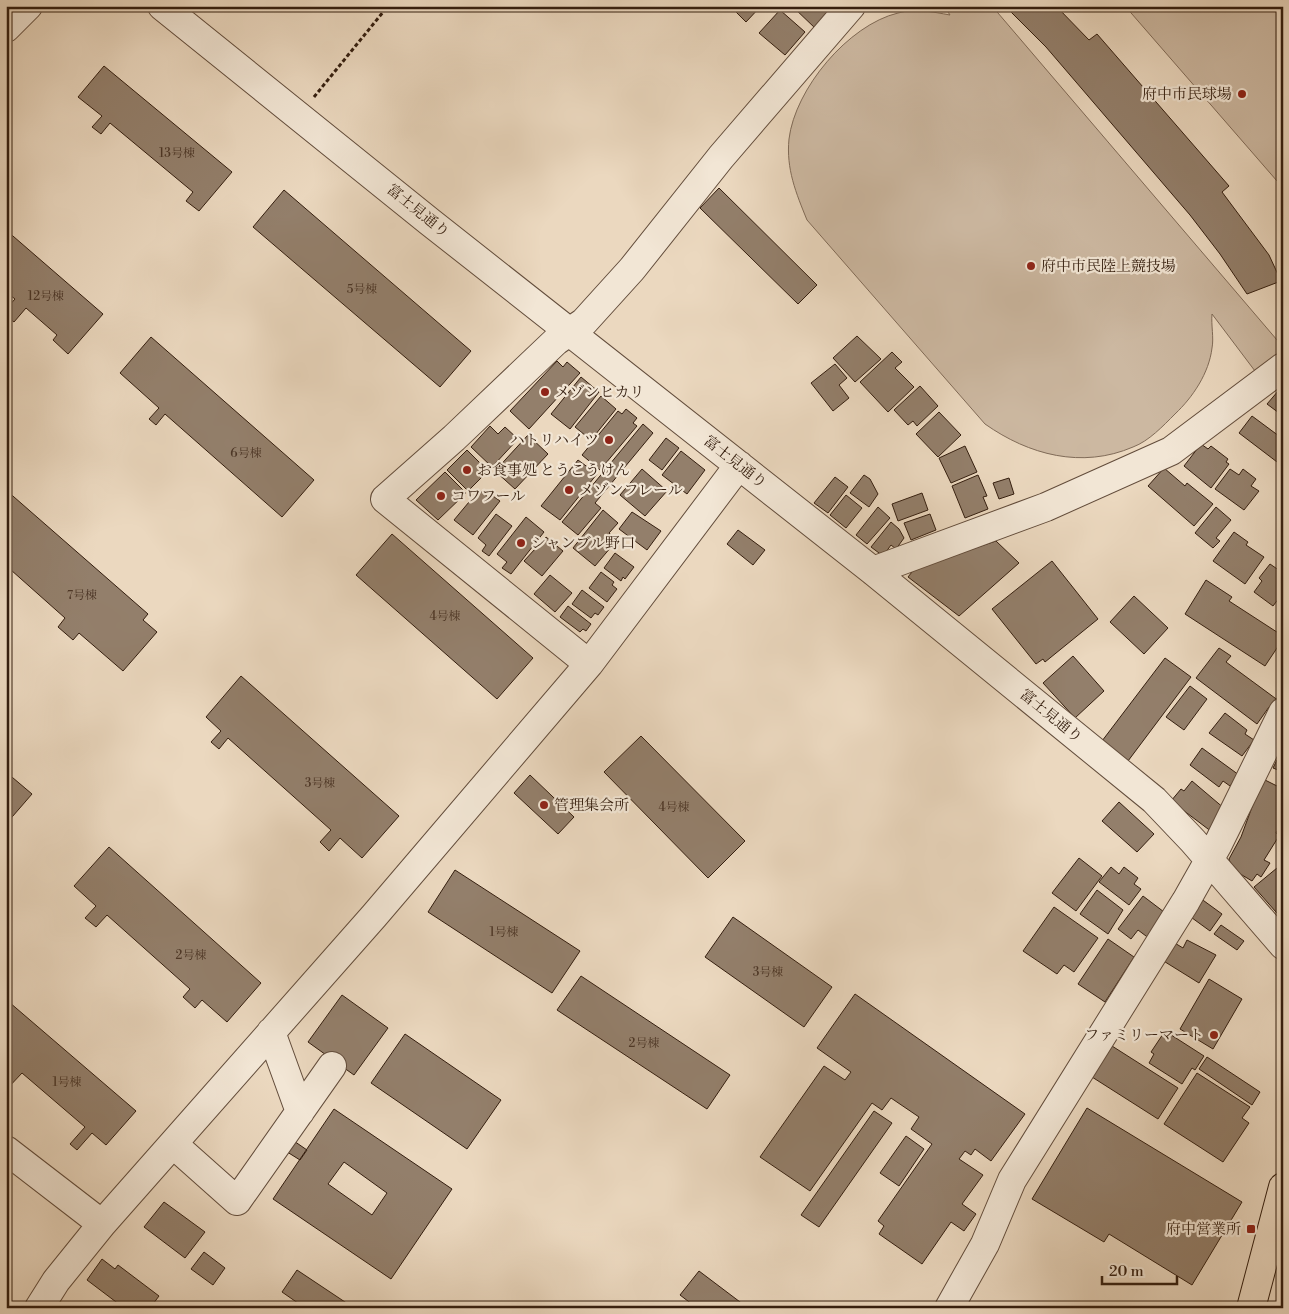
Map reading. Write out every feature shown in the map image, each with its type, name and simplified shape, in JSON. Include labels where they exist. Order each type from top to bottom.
[{"type":"main road","points":[[1251,1308],[1283,1187]]},
{"type":"street","points":[[6,28],[28,6]]},
{"type":"street","name":"富士見通り","points":[[162,6],[299,114],[430,222],[571,331],[873,571],[1154,800],[1283,945]]},
{"type":"street","points":[[589,664],[385,499],[454,438],[556,341],[584,322],[632,269],[721,157],[850,6]]},
{"type":"street","points":[[873,571],[1046,507],[1171,451],[1283,367]]},
{"type":"street","points":[[39,1308],[56,1280],[102,1224],[374,916],[589,664],[739,465]]},
{"type":"street","points":[[949,1308],[985,1244],[1012,1180],[1170,930],[1209,860],[1283,712]]},
{"type":"street","points":[[271,1032],[300,1112]]},
{"type":"street","points":[[173,1144],[238,1201],[332,1066]]},
{"type":"street","points":[[6,1150],[102,1224]]},
{"type":"path","points":[[299,114],[388,6]]},
{"type":"shaded area","name":"府中市民陸上競技場","points":[[944,6],[992,6],[1283,347],[1283,352],[1255,371],[1212,314],[1213,340],[1210,357],[1204,375],[1194,392],[1182,407],[1150,437],[1133,447],[1114,454],[1075,458],[1038,451],[1002,435],[985,424],[807,220],[790,171],[789,161],[789,139],[793,120],[802,100],[813,80],[843,45],[879,20],[898,13],[917,11],[950,15]]},
{"type":"shaded area","name":"府中市民球場","points":[[1125,6],[1283,6],[1283,187],[1277,181]]},
{"type":"building","points":[[730,6],[761,6],[746,22]]},
{"type":"building","points":[[792,6],[831,6],[834,9],[816,29]]},
{"type":"building","points":[[1005,6],[1056,6],[1089,40],[1097,34],[1229,186],[1222,192],[1269,255],[1281,281],[1247,294],[1220,254],[1190,215],[1046,47]]},
{"type":"building","points":[[780,10],[805,32],[785,55],[759,33]]},
{"type":"building","points":[[104,66],[232,172],[199,211],[186,201],[193,192],[110,123],[101,134],[92,127],[102,116],[78,97]]},
{"type":"building","points":[[719,188],[817,285],[798,304],[700,208]]},
{"type":"building","points":[[284,190],[471,351],[440,387],[253,227]]},
{"type":"building","points":[[6,230],[103,314],[68,354],[53,340],[57,335],[26,308],[14,322],[6,316],[6,309],[15,299],[6,292]]},
{"type":"building","points":[[857,336],[881,359],[855,382],[833,358]]},
{"type":"building","points":[[151,337],[314,480],[282,517],[165,414],[156,425],[149,419],[159,408],[120,373]]},
{"type":"building","points":[[892,352],[902,362],[895,368],[914,387],[888,412],[860,382]]},
{"type":"building","name":"メゾンヒカリ","points":[[557,361],[563,367],[567,362],[580,373],[529,429],[510,411]]},
{"type":"building","points":[[835,364],[847,378],[839,385],[849,398],[833,411],[811,383]]},
{"type":"building","points":[[581,377],[599,392],[570,429],[551,414]]},
{"type":"building","points":[[920,386],[938,406],[917,426],[913,421],[908,425],[894,410]]},
{"type":"building","points":[[1279,390],[1283,393],[1283,416],[1267,404]]},
{"type":"building","points":[[601,396],[616,409],[591,440],[575,427]]},
{"type":"building","name":"ハトリハイツ","points":[[626,409],[637,418],[633,423],[637,426],[600,470],[582,455],[618,411],[622,414]]},
{"type":"building","points":[[939,412],[961,435],[938,457],[916,434]]},
{"type":"building","points":[[1252,416],[1283,439],[1281,465],[1239,433]]},
{"type":"building","points":[[643,424],[653,433],[595,503],[601,508],[578,535],[562,522]]},
{"type":"building","points":[[490,426],[498,434],[505,427],[518,439],[492,467],[471,447]]},
{"type":"building","points":[[528,435],[548,454],[515,489],[495,471]]},
{"type":"building","points":[[666,438],[679,448],[662,470],[649,460]]},
{"type":"building","points":[[1201,444],[1208,449],[1211,446],[1228,459],[1226,462],[1229,464],[1211,488],[1184,466]]},
{"type":"building","points":[[965,446],[977,472],[951,483],[939,458]]},
{"type":"building","points":[[467,450],[488,471],[468,491],[447,470]]},
{"type":"building","points":[[681,451],[705,470],[687,494],[662,475]]},
{"type":"building","name":"メゾンフレール","points":[[578,460],[597,474],[560,520],[541,506]]},
{"type":"building","points":[[1164,468],[1185,486],[1187,483],[1213,504],[1194,526],[1148,486]]},
{"type":"building","points":[[642,469],[667,491],[645,516],[620,495]]},
{"type":"building","points":[[1230,469],[1239,475],[1243,469],[1256,479],[1251,486],[1259,491],[1244,510],[1215,489]]},
{"type":"building","name":"コワフール","points":[[445,472],[466,493],[438,520],[416,500]]},
{"type":"building","points":[[864,475],[870,479],[878,494],[869,507],[850,493]]},
{"type":"building","points":[[978,475],[987,496],[983,497],[988,509],[965,518],[952,486]]},
{"type":"building","points":[[835,477],[848,487],[828,513],[814,503]]},
{"type":"building","points":[[1009,478],[1014,494],[999,499],[993,483]]},
{"type":"building","points":[[6,490],[148,614],[143,620],[157,632],[123,671],[79,633],[73,640],[58,627],[65,618],[11,570],[6,576]]},
{"type":"building","points":[[479,490],[488,497],[490,494],[500,501],[473,535],[454,520]]},
{"type":"building","points":[[922,493],[928,510],[898,521],[892,504]]},
{"type":"building","points":[[846,495],[862,508],[846,528],[830,515]]},
{"type":"building","points":[[878,507],[890,518],[867,544],[856,535]]},
{"type":"building","points":[[1216,507],[1231,520],[1216,538],[1220,541],[1213,548],[1195,533]]},
{"type":"building","points":[[603,510],[618,523],[609,533],[617,540],[595,566],[573,548]]},
{"type":"building","points":[[632,512],[661,531],[647,550],[619,529]]},
{"type":"building","points":[[496,514],[512,526],[489,556],[482,551],[486,545],[478,538]]},
{"type":"building","points":[[930,514],[936,530],[911,540],[904,523]]},
{"type":"building","name":"シャンブル野口","points":[[526,517],[544,532],[511,574],[502,568],[507,562],[497,554]]},
{"type":"building","points":[[891,522],[899,529],[904,538],[896,549],[891,545],[883,556],[871,547]]},
{"type":"building","points":[[738,530],[765,550],[753,565],[727,544]]},
{"type":"building","points":[[1234,532],[1248,542],[1246,545],[1264,557],[1245,584],[1213,561]]},
{"type":"building","points":[[392,534],[533,658],[497,699],[356,575]]},
{"type":"building","points":[[546,537],[563,551],[542,576],[524,561]]},
{"type":"building","points":[[996,541],[1019,563],[959,616],[908,577],[916,567]]},
{"type":"building","points":[[615,553],[634,567],[625,579],[623,577],[621,581],[604,568]]},
{"type":"building","points":[[1052,561],[1098,619],[1045,662],[1043,659],[1036,664],[992,609]]},
{"type":"building","points":[[1270,564],[1283,573],[1283,593],[1273,606],[1254,592],[1262,581],[1259,578]]},
{"type":"building","points":[[601,572],[614,582],[612,585],[617,589],[607,602],[589,588]]},
{"type":"building","points":[[550,575],[572,593],[555,612],[534,594]]},
{"type":"building","points":[[1206,580],[1232,597],[1229,601],[1283,636],[1283,639],[1265,666],[1185,614]]},
{"type":"building","points":[[582,590],[604,607],[598,615],[595,613],[591,618],[572,604]]},
{"type":"building","points":[[1134,596],[1168,628],[1144,654],[1110,622]]},
{"type":"building","points":[[568,606],[591,624],[586,631],[583,629],[580,632],[560,617]]},
{"type":"building","points":[[1219,648],[1231,656],[1226,662],[1279,701],[1273,710],[1269,707],[1257,724],[1196,678]]},
{"type":"building","points":[[1073,656],[1104,691],[1075,718],[1043,683]]},
{"type":"building","points":[[1165,658],[1191,677],[1128,761],[1102,741]]},
{"type":"building","points":[[241,676],[399,816],[362,858],[340,838],[329,851],[320,842],[331,830],[228,738],[219,749],[211,742],[221,731],[206,717]]},
{"type":"building","points":[[1190,686],[1207,699],[1184,730],[1166,717]]},
{"type":"building","points":[[1225,713],[1247,730],[1245,734],[1254,740],[1242,756],[1209,733]]},
{"type":"building","points":[[641,736],[745,841],[708,878],[604,772]]},
{"type":"building","points":[[1202,748],[1239,775],[1230,786],[1223,781],[1219,787],[1190,765]]},
{"type":"building","points":[[1283,748],[1283,772],[1273,768]]},
{"type":"building","points":[[6,772],[32,794],[6,824]]},
{"type":"building","name":"管理集会所","points":[[530,775],[574,817],[558,834],[514,793]]},
{"type":"building","points":[[1265,780],[1283,789],[1283,821],[1276,833],[1279,836],[1264,860],[1270,863],[1261,877],[1257,874],[1252,881],[1232,869],[1229,859],[1241,837],[1255,799]]},
{"type":"building","points":[[1192,781],[1225,809],[1212,832],[1171,801],[1181,789],[1184,791]]},
{"type":"building","points":[[1119,802],[1154,834],[1137,852],[1102,821]]},
{"type":"building","points":[[109,847],[261,983],[227,1022],[202,1000],[195,1008],[183,997],[190,989],[107,915],[96,927],[85,918],[96,906],[74,886]]},
{"type":"building","points":[[1079,858],[1102,876],[1076,911],[1052,893]]},
{"type":"building","points":[[1111,867],[1119,874],[1124,867],[1138,878],[1134,884],[1141,889],[1129,905],[1099,882]]},
{"type":"building","points":[[1277,868],[1283,875],[1283,920],[1254,887]]},
{"type":"building","points":[[455,870],[580,951],[552,993],[428,912]]},
{"type":"building","points":[[1097,890],[1123,910],[1108,934],[1080,914]]},
{"type":"building","points":[[1143,896],[1168,915],[1150,939],[1138,930],[1131,939],[1118,929]]},
{"type":"building","points":[[1200,898],[1222,914],[1210,931],[1188,915]]},
{"type":"building","points":[[1054,907],[1098,938],[1074,972],[1064,965],[1057,974],[1023,951]]},
{"type":"building","points":[[733,917],[832,987],[804,1027],[705,957]]},
{"type":"building","points":[[1221,925],[1244,941],[1237,950],[1214,934]]},
{"type":"building","points":[[1108,939],[1134,957],[1105,1002],[1078,984]]},
{"type":"building","points":[[1187,940],[1216,955],[1199,983],[1162,960],[1173,942],[1183,948]]},
{"type":"building","points":[[581,976],[730,1075],[707,1109],[557,1010]]},
{"type":"building","points":[[1209,979],[1242,999],[1213,1049],[1180,1029]]},
{"type":"building","points":[[855,994],[1025,1114],[991,1161],[975,1149],[971,1155],[965,1151],[959,1159],[983,1175],[962,1204],[976,1214],[964,1231],[951,1222],[922,1264],[879,1234],[884,1226],[878,1221],[932,1144],[911,1129],[919,1117],[891,1098],[882,1110],[872,1103],[810,1191],[760,1157],[824,1066],[845,1080],[851,1072],[817,1048]]},
{"type":"building","points":[[342,995],[388,1028],[354,1075],[308,1042]]},
{"type":"building","points":[[9,1002],[136,1111],[106,1145],[92,1133],[77,1150],[70,1144],[85,1127],[22,1073],[6,1090],[6,1005]]},
{"type":"building","points":[[1165,1031],[1204,1056],[1195,1070],[1192,1068],[1182,1084],[1149,1063],[1154,1054],[1151,1052]]},
{"type":"building","points":[[405,1034],[501,1100],[467,1149],[371,1083]]},
{"type":"building","points":[[1112,1046],[1178,1088],[1158,1119],[1092,1077]]},
{"type":"building","points":[[1207,1057],[1260,1092],[1252,1105],[1199,1069]]},
{"type":"building","points":[[1197,1073],[1250,1107],[1242,1118],[1249,1123],[1223,1162],[1164,1124]]},
{"type":"building","points":[[1087,1108],[1242,1202],[1192,1285],[1109,1234],[1104,1242],[1032,1199]]},
{"type":"building","points":[[334,1109],[452,1189],[391,1279],[273,1199]],"holes":[[[344,1162],[387,1193],[372,1215],[328,1184]]]},
{"type":"building","points":[[874,1111],[892,1123],[819,1227],[801,1215]]},
{"type":"building","points":[[906,1136],[924,1149],[899,1186],[880,1173]]},
{"type":"building","points":[[291,1139],[307,1150],[300,1160],[284,1150]]},
{"type":"building","points":[[164,1202],[205,1232],[185,1258],[144,1227]]},
{"type":"building","points":[[204,1252],[225,1268],[213,1285],[191,1269]]},
{"type":"building","points":[[102,1259],[115,1269],[118,1265],[159,1296],[150,1308],[124,1308],[87,1280]]},
{"type":"building","points":[[297,1270],[354,1308],[305,1308],[282,1292]]},
{"type":"building","points":[[699,1271],[748,1308],[697,1308],[680,1295]]},
{"type":"place","name":"府中市民球場","points":[[1242,94]]},
{"type":"place","name":"府中市民陸上競技場","points":[[1031,266]]},
{"type":"place","name":"メゾンヒカリ","points":[[545,392]]},
{"type":"place","name":"ハトリハイツ","points":[[609,440]]},
{"type":"place","name":"お食事処 とうこうけん","points":[[467,470]]},
{"type":"place","name":"メゾンフレール","points":[[569,490]]},
{"type":"place","name":"コワフール","points":[[441,496]]},
{"type":"place","name":"シャンブル野口","points":[[521,543]]},
{"type":"place","name":"管理集会所","points":[[544,805]]},
{"type":"place","name":"ファミリーマート","points":[[1214,1035]]},
{"type":"place","name":"府中営業所","points":[[1251,1229]]}]
